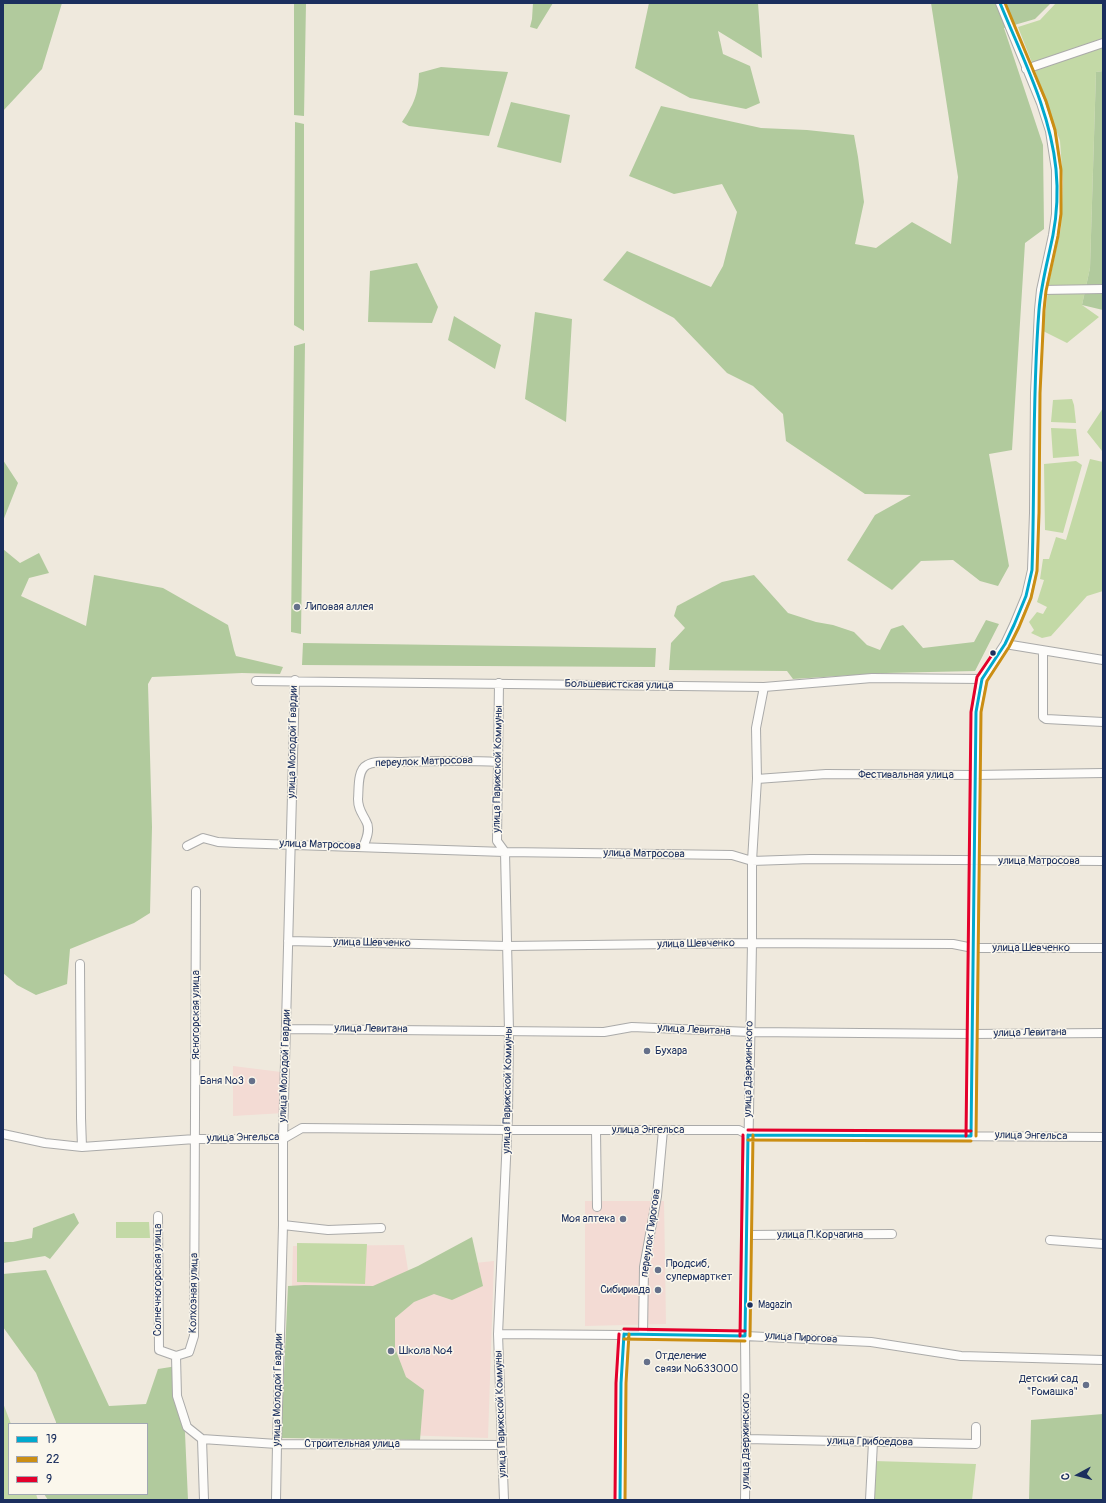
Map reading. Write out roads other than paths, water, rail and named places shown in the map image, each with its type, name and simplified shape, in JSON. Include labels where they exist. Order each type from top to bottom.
[{"type":"street","points":[[971,1136],[976,712],[982,679],[1005,644],[1026,596],[1032,570],[1035,393],[1041,290],[1056,214],[1056,170],[1050,131],[1041,103],[1000,3]]},
{"type":"street","points":[[1026,69],[1103,43]]},
{"type":"street","points":[[1041,290],[1103,289]]},
{"type":"street","points":[[1005,644],[1103,660]]},
{"type":"street","points":[[1043,651],[1043,717],[1046,719],[1103,722]]},
{"type":"street","name":"Большевистская улица","points":[[256,681],[295,680],[764,687],[872,678],[982,679]]},
{"type":"street","name":"улица Молодой Гвардии","points":[[276,1500],[283,1225],[283,1139],[295,680]]},
{"type":"street","name":"улица Парижской Коммуны","points":[[499,683],[497,841],[505,852],[509,1031],[508,1130],[498,1334],[504,1500]]},
{"type":"street","name":"улица Дзержинского","points":[[745,1500],[745,1336],[752,862],[757,779],[756,728],[764,687]]},
{"type":"street","name":"переулок Матросова","points":[[363,847],[368,832],[367,822],[361,814],[358,802],[361,772],[366,765],[375,762],[460,760],[498,762]]},
{"type":"street","name":"Фестивальная улица","points":[[757,779],[826,774],[975,775],[1103,773]]},
{"type":"street","name":"улица Матросова","points":[[187,846],[203,838],[224,842],[505,852],[732,855],[752,862],[810,859],[1103,861]]},
{"type":"street","name":"Ясногорская улица","points":[[195,1139],[196,891]]},
{"type":"street","name":"улица Шевченко","points":[[288,941],[507,946],[752,943],[953,944],[973,948],[1103,948]]},
{"type":"street","points":[[80,964],[82,1147]]},
{"type":"street","name":"улица Левитана","points":[[286,1028],[604,1032],[632,1027],[750,1032],[972,1034],[1103,1033]]},
{"type":"street","name":"улица Энгельса","points":[[3,1134],[45,1143],[82,1147],[195,1139],[283,1139],[302,1128],[739,1130],[748,1135],[1103,1137]]},
{"type":"street","points":[[596,1130],[597,1207]]},
{"type":"street","name":"переулок Пирогова","points":[[643,1335],[644,1267],[657,1196],[663,1130]]},
{"type":"street","name":"Колхозная улица","points":[[176,1356],[189,1352],[194,1336],[195,1139]]},
{"type":"street","name":"Солнечногорская улица","points":[[158,1216],[159,1350],[176,1356]]},
{"type":"street","points":[[283,1225],[328,1230],[381,1228]]},
{"type":"street","name":"улица П.Корчагина","points":[[747,1235],[892,1234]]},
{"type":"street","points":[[1050,1240],[1103,1244]]},
{"type":"street","name":"улица Пирогова","points":[[498,1334],[745,1336],[871,1342],[961,1356],[1103,1360]]},
{"type":"street","points":[[620,1500],[621,1383],[624,1334]]},
{"type":"street","points":[[176,1356],[177,1396],[187,1427],[202,1439],[204,1500]]},
{"type":"street","name":"улица Грибоедова","points":[[746,1439],[976,1444],[976,1427]]},
{"type":"street","name":"Строительная улица","points":[[202,1439],[277,1444],[502,1445]]},
{"type":"street","points":[[870,1500],[873,1442]]},
{"type":"place","name":"Липовая аллея","points":[[297,607]]},
{"type":"place","name":"Бухара","points":[[647,1051]]},
{"type":"place","name":"Баня №3","points":[[252,1081]]},
{"type":"place","name":"Моя аптека","points":[[623,1219]]},
{"type":"place","name":"Продсиб, супермарткет","points":[[658,1270]]},
{"type":"place","name":"Сибириада","points":[[658,1290]]},
{"type":"place","name":"Magazin","points":[[750,1305]]},
{"type":"place","name":"Школа №4","points":[[391,1351]]},
{"type":"place","name":"Отделение связи №633000","points":[[647,1362]]},
{"type":"place","name":"Детский сад \"Ромашка\"","points":[[1086,1385]]}]
